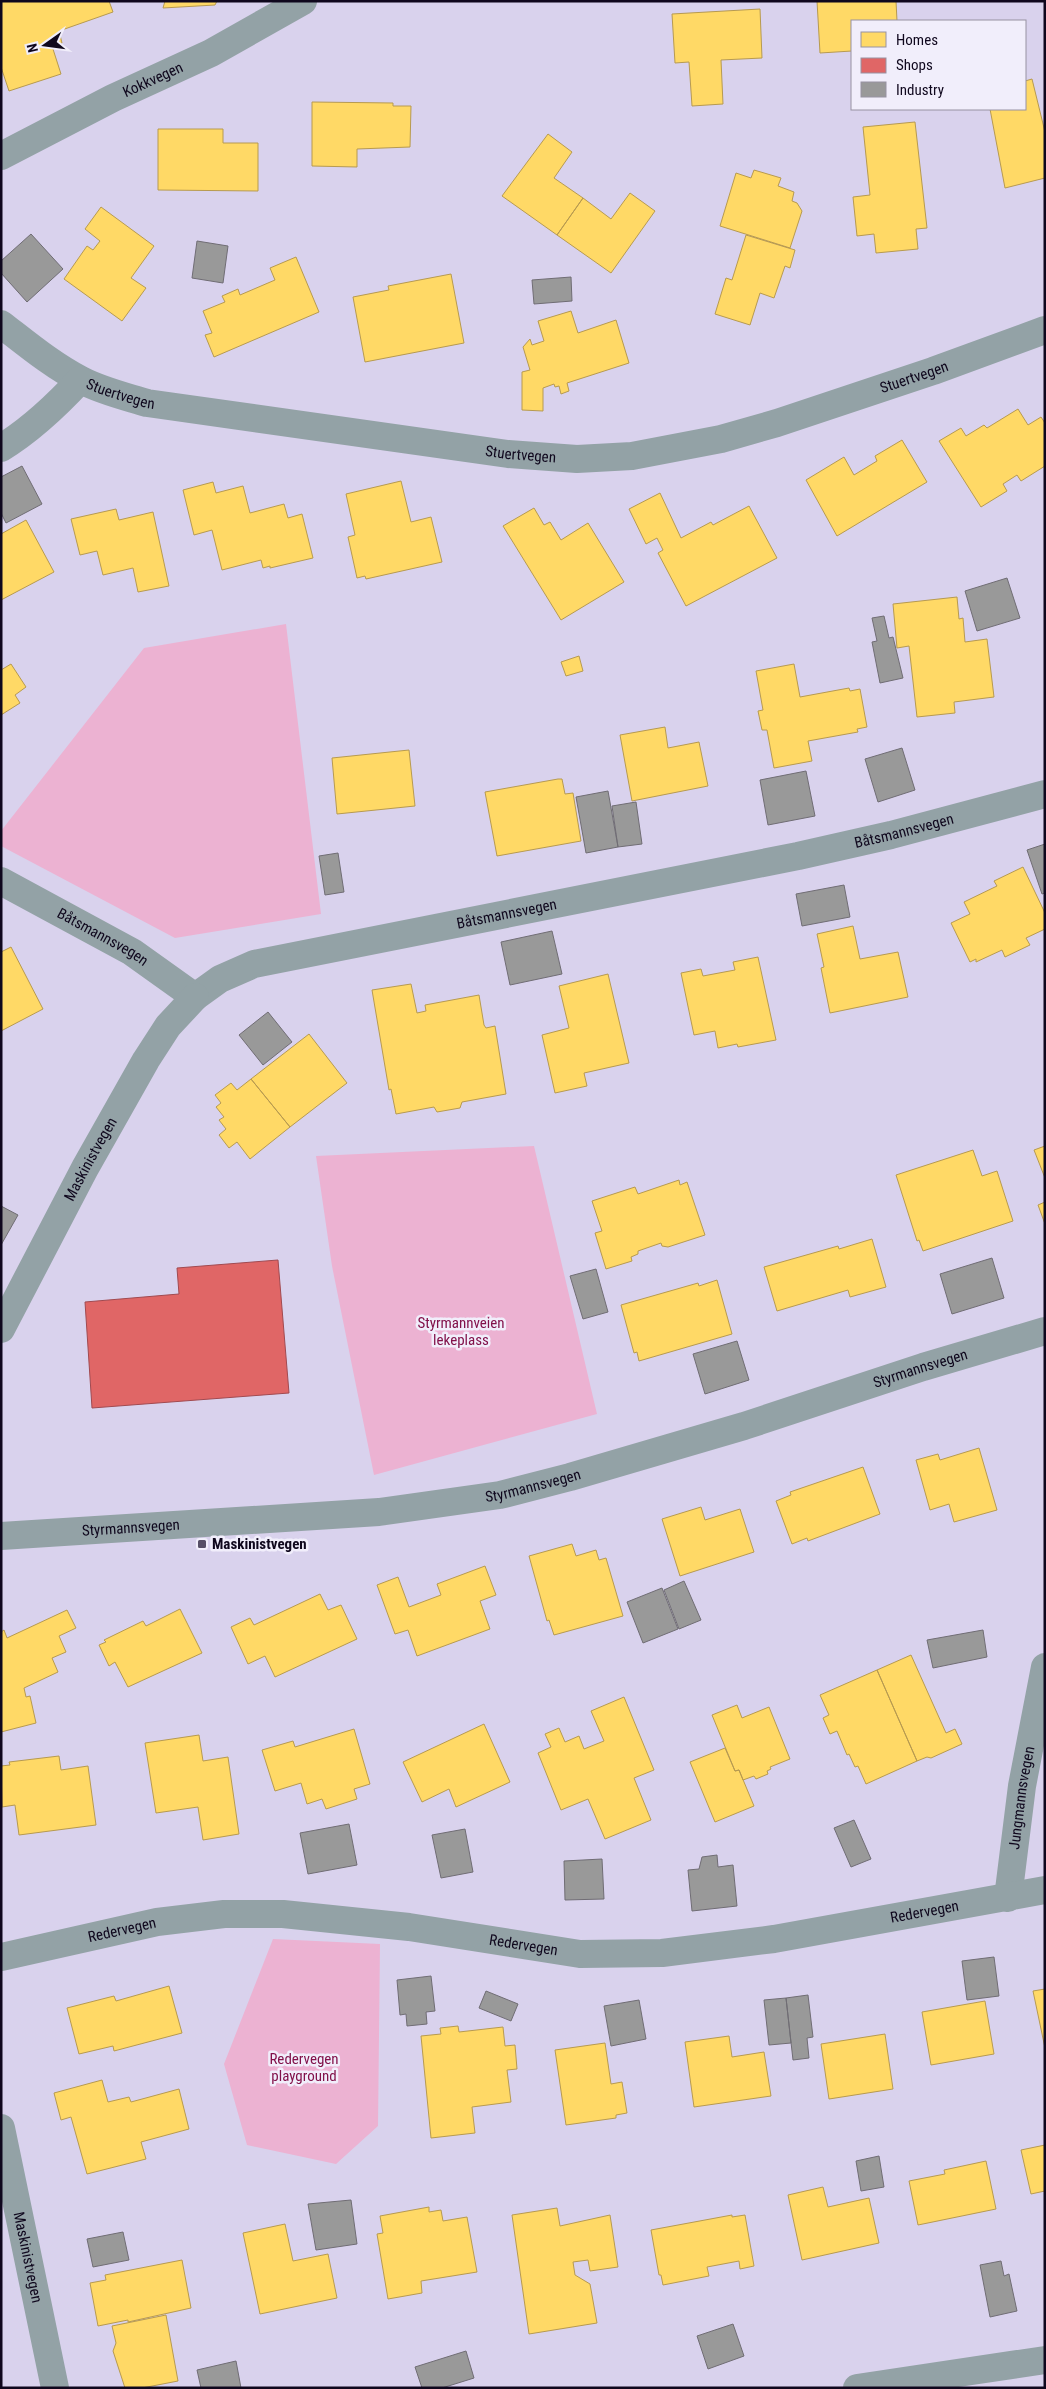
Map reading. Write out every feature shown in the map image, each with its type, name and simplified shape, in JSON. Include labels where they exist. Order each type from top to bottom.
[{"type":"street","name":"Kokkvegen","points":[[1,156],[113,98],[211,53],[303,1]]},
{"type":"street","name":"Stuertvegen","points":[[1,324],[40,354],[80,380],[108,392],[147,403],[292,425],[508,454],[577,459],[632,456],[721,439],[777,423],[933,371],[1045,330]]},
{"type":"street","points":[[1,448],[23,434],[52,409],[80,380]]},
{"type":"street","name":"Båtsmannsvegen","points":[[1,881],[123,947],[195,996],[220,979],[254,964],[798,856],[891,836],[1045,794]]},
{"type":"street","name":"Maskinistvegen","points":[[1,1329],[81,1176],[146,1060],[168,1026],[195,996]]},
{"type":"street","name":"Styrmannsvegen","points":[[1,1536],[379,1512],[500,1495],[570,1477],[735,1429],[922,1367],[1045,1331]]},
{"type":"street","name":"Jungmannsvegen","points":[[1008,1898],[1022,1786],[1045,1667]]},
{"type":"street","name":"Redervegen","points":[[1,1957],[157,1922],[224,1914],[283,1914],[409,1927],[580,1954],[622,1955],[662,1953],[774,1939],[1045,1890]]},
{"type":"street","name":"Maskinistvegen","points":[[1,2128],[55,2388]]},
{"type":"street","points":[[857,2388],[1045,2360]]},
{"type":"green space","points":[[286,624],[321,914],[175,938],[1,846],[1,831],[144,648]]},
{"type":"green space","name":"Styrmannveien lekeplass","points":[[534,1146],[597,1414],[374,1475],[332,1266],[316,1156]]},
{"type":"green space","name":"Redervegen playground","points":[[273,1939],[380,1944],[378,2126],[336,2164],[247,2145],[224,2064]]},
{"type":"building: Homes","points":[[1,1],[109,1],[113,12],[59,31],[62,43],[52,46],[61,74],[9,91],[1,67]]},
{"type":"building: Homes","points":[[165,1],[217,1],[215,5],[163,8]]},
{"type":"building: Homes","points":[[817,1],[896,1],[897,20],[851,20],[851,51],[820,53]]},
{"type":"building: Homes","points":[[760,9],[762,58],[721,60],[723,104],[692,106],[689,62],[675,63],[672,14]]},
{"type":"building: Homes","points":[[1032,79],[1045,132],[1045,178],[1005,188],[990,110],[1026,110],[1026,81]]},
{"type":"building: Homes","points":[[312,102],[393,103],[393,106],[411,106],[410,147],[357,149],[357,167],[312,166]]},
{"type":"building: Homes","points":[[915,122],[927,228],[916,229],[918,249],[876,253],[874,234],[857,236],[853,197],[870,195],[863,127]]},
{"type":"building: Homes","points":[[158,129],[223,129],[223,143],[258,143],[258,191],[158,190]]},
{"type":"building: Homes","points":[[548,134],[572,152],[554,178],[583,198],[557,235],[502,196]]},
{"type":"building: Homes","points":[[754,170],[781,178],[778,186],[794,192],[792,201],[797,203],[802,211],[790,248],[720,226],[736,173],[751,178]]},
{"type":"building: Homes","points":[[630,193],[655,211],[611,273],[557,235],[583,198],[611,219]]},
{"type":"building: Homes","points":[[101,207],[154,246],[131,278],[146,288],[122,321],[64,279],[87,246],[93,250],[100,241],[85,229]]},
{"type":"building: Homes","points":[[746,235],[795,250],[790,268],[785,266],[774,298],[760,293],[750,325],[715,314],[726,278],[732,280]]},
{"type":"building: Homes","points":[[296,257],[319,312],[214,357],[205,335],[212,333],[203,311],[225,302],[222,296],[238,289],[240,295],[275,280],[270,268]]},
{"type":"building: Homes","points":[[451,274],[464,343],[365,362],[353,297],[389,290],[388,286]]},
{"type":"building: Homes","points":[[571,311],[578,333],[616,320],[629,363],[567,383],[569,391],[561,394],[559,386],[555,387],[554,384],[543,388],[543,411],[522,410],[522,372],[530,370],[523,347],[530,339],[532,345],[544,341],[538,321]]},
{"type":"building: Homes","points":[[1018,409],[1028,425],[1041,417],[1045,423],[1045,466],[1021,481],[1017,475],[1003,484],[1007,491],[981,507],[939,441],[961,428],[966,436],[984,425],[987,428]]},
{"type":"building: Homes","points":[[902,440],[927,482],[837,536],[806,480],[844,457],[854,475],[877,461],[875,456]]},
{"type":"building: Homes","points":[[401,481],[411,522],[431,517],[442,562],[366,579],[365,576],[357,578],[348,537],[355,535],[346,494]]},
{"type":"building: Homes","points":[[213,482],[216,493],[243,486],[250,513],[284,504],[288,518],[302,514],[313,558],[270,568],[270,566],[263,568],[261,560],[222,570],[212,530],[194,535],[183,490]]},
{"type":"building: Homes","points":[[660,493],[681,538],[711,522],[713,525],[749,506],[777,558],[686,606],[658,553],[663,550],[657,538],[646,544],[629,509]]},
{"type":"building: Homes","points":[[534,508],[544,525],[550,522],[561,540],[588,523],[624,582],[561,620],[503,526]]},
{"type":"building: Homes","points":[[116,509],[119,520],[153,512],[169,586],[138,592],[133,568],[103,575],[97,551],[80,555],[71,519]]},
{"type":"building: Homes","points":[[26,520],[54,572],[1,600],[1,534]]},
{"type":"building: Homes","points":[[957,597],[959,619],[963,618],[965,642],[987,639],[994,697],[954,702],[955,713],[917,717],[909,646],[897,648],[893,604]]},
{"type":"building: Homes","points":[[579,656],[583,671],[566,676],[561,662]]},
{"type":"building: Homes","points":[[11,664],[26,687],[15,695],[20,703],[1,715],[1,670]]},
{"type":"building: Homes","points":[[794,664],[800,697],[849,688],[850,691],[860,689],[867,727],[857,729],[858,732],[808,741],[812,761],[774,768],[767,730],[762,730],[758,711],[763,710],[756,671]]},
{"type":"building: Homes","points":[[665,727],[668,748],[699,742],[708,786],[632,801],[620,735]]},
{"type":"building: Homes","points":[[409,750],[415,806],[337,814],[332,758]]},
{"type":"building: Homes","points":[[562,779],[565,794],[573,793],[581,841],[497,856],[485,792]]},
{"type":"building: Homes","points":[[1023,867],[1045,913],[1045,929],[1026,938],[1030,945],[1005,957],[1002,950],[976,962],[976,959],[970,962],[951,923],[970,914],[964,902],[997,886],[994,881]]},
{"type":"building: Homes","points":[[853,926],[860,959],[898,952],[908,997],[830,1013],[821,968],[824,967],[817,934]]},
{"type":"building: Homes","points":[[11,947],[43,1009],[1,1031],[1,952]]},
{"type":"building: Homes","points":[[758,957],[776,1040],[738,1047],[737,1044],[718,1048],[715,1031],[694,1035],[681,973],[701,969],[703,976],[735,970],[733,962]]},
{"type":"building: Homes","points":[[608,974],[629,1063],[584,1073],[587,1086],[555,1093],[542,1035],[569,1028],[559,986]]},
{"type":"building: Homes","points":[[411,984],[417,1013],[426,1011],[425,1005],[479,995],[484,1025],[486,1028],[495,1026],[506,1094],[462,1102],[460,1108],[437,1112],[434,1107],[396,1114],[391,1089],[389,1090],[372,990]]},
{"type":"building: Homes","points":[[309,1034],[347,1083],[290,1127],[251,1079]]},
{"type":"building: Homes","points":[[251,1079],[290,1127],[250,1159],[237,1142],[229,1148],[219,1135],[226,1129],[219,1120],[224,1117],[216,1107],[221,1103],[215,1095],[231,1083],[237,1090]]},
{"type":"building: Homes","points":[[1045,1146],[1045,1178],[1034,1150]]},
{"type":"building: Homes","points":[[973,1150],[982,1176],[997,1171],[1013,1221],[923,1251],[919,1240],[917,1241],[896,1175]]},
{"type":"building: Homes","points":[[679,1180],[680,1185],[687,1182],[705,1235],[668,1247],[662,1246],[661,1243],[638,1251],[638,1254],[631,1257],[632,1261],[606,1269],[595,1233],[602,1231],[592,1201],[635,1187],[638,1194]]},
{"type":"building: Homes","points":[[1045,1202],[1045,1224],[1038,1205]]},
{"type":"building: Homes","points":[[872,1239],[886,1287],[850,1297],[848,1290],[777,1311],[764,1267],[838,1246],[839,1249]]},
{"type":"building: Homes","points":[[717,1280],[732,1334],[639,1361],[637,1352],[634,1353],[621,1305],[698,1283],[699,1286]]},
{"type":"building: Homes","points":[[979,1448],[997,1510],[954,1522],[949,1504],[930,1510],[916,1460],[938,1454],[940,1460]]},
{"type":"building: Homes","points":[[863,1467],[880,1514],[808,1541],[807,1538],[792,1544],[776,1501],[791,1495],[790,1492]]},
{"type":"building: Homes","points":[[701,1507],[705,1520],[740,1509],[754,1552],[680,1576],[662,1519]]},
{"type":"building: Homes","points":[[572,1544],[576,1556],[596,1550],[599,1560],[606,1558],[623,1616],[554,1635],[549,1620],[547,1621],[529,1556]]},
{"type":"building: Homes","points":[[485,1566],[496,1595],[480,1601],[490,1629],[417,1656],[408,1630],[395,1634],[377,1585],[398,1577],[409,1607],[441,1595],[437,1584]]},
{"type":"building: Homes","points":[[320,1594],[328,1610],[341,1605],[357,1639],[275,1677],[265,1656],[248,1664],[231,1627],[250,1618],[254,1625]]},
{"type":"building: Homes","points":[[180,1609],[202,1653],[128,1687],[115,1662],[109,1666],[99,1645],[106,1642],[104,1640],[143,1621],[146,1626]]},
{"type":"building: Homes","points":[[67,1610],[76,1628],[59,1636],[66,1652],[52,1658],[58,1672],[24,1688],[26,1697],[30,1696],[36,1723],[1,1732],[1,1632],[4,1630],[7,1638]]},
{"type":"building: Homes","points":[[911,1655],[946,1733],[955,1729],[962,1744],[931,1758],[927,1757],[917,1761],[877,1670]]},
{"type":"building: Homes","points":[[877,1670],[917,1761],[866,1784],[858,1766],[855,1767],[849,1754],[847,1755],[837,1731],[830,1734],[823,1718],[829,1715],[820,1695]]},
{"type":"building: Homes","points":[[624,1697],[654,1770],[634,1778],[651,1820],[605,1839],[588,1799],[561,1810],[538,1753],[551,1747],[545,1734],[559,1728],[565,1742],[579,1736],[584,1749],[604,1741],[591,1711]]},
{"type":"building: Homes","points":[[737,1705],[742,1718],[769,1707],[790,1759],[770,1767],[771,1769],[767,1771],[768,1774],[756,1779],[754,1776],[743,1780],[739,1770],[735,1771],[712,1715]]},
{"type":"building: Homes","points":[[484,1724],[510,1782],[456,1807],[449,1789],[422,1802],[403,1762]]},
{"type":"building: Homes","points":[[354,1729],[370,1784],[354,1789],[357,1799],[326,1809],[322,1799],[307,1804],[301,1783],[275,1791],[262,1750],[293,1741],[295,1747]]},
{"type":"building: Homes","points":[[199,1735],[203,1761],[228,1757],[239,1834],[203,1840],[198,1807],[156,1813],[145,1743]]},
{"type":"building: Homes","points":[[725,1748],[735,1771],[739,1770],[754,1806],[715,1822],[690,1762]]},
{"type":"building: Homes","points":[[59,1756],[61,1770],[88,1766],[96,1825],[19,1835],[15,1805],[2,1807],[1,1766],[10,1765],[9,1762]]},
{"type":"building: Homes","points":[[169,1986],[182,2033],[114,2051],[113,2046],[79,2054],[67,2008],[114,1996],[116,2001]]},
{"type":"building: Homes","points":[[1045,1989],[1045,2048],[1033,1991]]},
{"type":"building: Homes","points":[[985,2001],[994,2054],[931,2065],[922,2012]]},
{"type":"building: Homes","points":[[458,2026],[459,2032],[503,2027],[505,2046],[515,2045],[517,2069],[507,2070],[511,2102],[472,2107],[475,2133],[431,2138],[421,2036],[441,2034],[440,2028]]},
{"type":"building: Homes","points":[[885,2034],[893,2089],[829,2099],[821,2044]]},
{"type":"building: Homes","points":[[729,2036],[732,2057],[764,2052],[771,2096],[694,2107],[685,2042]]},
{"type":"building: Homes","points":[[605,2043],[611,2084],[622,2082],[627,2113],[616,2115],[616,2118],[566,2125],[555,2050]]},
{"type":"building: Homes","points":[[102,2080],[108,2102],[129,2097],[131,2102],[179,2089],[189,2129],[141,2142],[146,2159],[87,2174],[71,2117],[61,2120],[54,2093]]},
{"type":"building: Homes","points":[[1045,2145],[1045,2191],[1031,2194],[1021,2150]]},
{"type":"building: Homes","points":[[986,2161],[996,2209],[918,2225],[909,2181],[945,2174],[944,2170]]},
{"type":"building: Homes","points":[[823,2187],[828,2207],[869,2198],[879,2243],[802,2260],[788,2195]]},
{"type":"building: Homes","points":[[429,2207],[429,2212],[441,2210],[443,2221],[467,2217],[477,2272],[421,2281],[422,2293],[388,2299],[377,2234],[383,2233],[380,2216]]},
{"type":"building: Homes","points":[[557,2208],[560,2226],[610,2215],[618,2267],[590,2271],[588,2260],[573,2262],[575,2275],[590,2284],[597,2323],[529,2334],[512,2215]]},
{"type":"building: Homes","points":[[732,2215],[732,2217],[745,2215],[754,2266],[740,2269],[739,2261],[707,2267],[709,2276],[663,2285],[661,2275],[659,2275],[651,2230]]},
{"type":"building: Homes","points":[[285,2224],[293,2261],[328,2254],[337,2298],[260,2314],[243,2233]]},
{"type":"building: Homes","points":[[182,2260],[191,2308],[128,2322],[128,2320],[98,2326],[90,2283],[106,2280],[105,2275]]},
{"type":"building: Homes","points":[[166,2315],[178,2381],[142,2388],[125,2388],[113,2351],[116,2343],[112,2326]]},
{"type":"building: Shops","points":[[278,1260],[289,1393],[92,1408],[85,1302],[179,1294],[177,1268]]},
{"type":"building: Industry","points":[[31,234],[63,269],[27,302],[1,273],[1,261]]},
{"type":"building: Industry","points":[[197,241],[228,246],[223,283],[192,278]]},
{"type":"building: Industry","points":[[571,277],[572,301],[534,304],[532,280]]},
{"type":"building: Industry","points":[[22,466],[42,504],[6,523],[1,513],[1,477]]},
{"type":"building: Industry","points":[[1007,578],[1020,618],[977,631],[965,591]]},
{"type":"building: Industry","points":[[884,616],[889,638],[893,637],[903,678],[880,683],[872,642],[877,641],[872,618]]},
{"type":"building: Industry","points":[[902,748],[915,790],[878,802],[865,759]]},
{"type":"building: Industry","points":[[806,771],[815,816],[768,825],[760,780]]},
{"type":"building: Industry","points":[[608,791],[618,847],[586,853],[576,797]]},
{"type":"building: Industry","points":[[636,802],[642,844],[618,847],[612,806]]},
{"type":"building: Industry","points":[[1045,844],[1045,893],[1042,894],[1027,850]]},
{"type":"building: Industry","points":[[338,853],[344,892],[325,895],[319,856]]},
{"type":"building: Industry","points":[[844,885],[850,917],[802,926],[796,894]]},
{"type":"building: Industry","points":[[552,931],[562,974],[510,985],[501,942]]},
{"type":"building: Industry","points":[[268,1012],[292,1042],[263,1065],[239,1035]]},
{"type":"building: Industry","points":[[1,1206],[18,1215],[1,1245]]},
{"type":"building: Industry","points":[[992,1258],[1004,1298],[952,1314],[940,1274]]},
{"type":"building: Industry","points":[[596,1269],[608,1312],[583,1319],[570,1276]]},
{"type":"building: Industry","points":[[737,1341],[749,1380],[705,1394],[693,1354]]},
{"type":"building: Industry","points":[[684,1581],[701,1620],[679,1629],[664,1590]]},
{"type":"building: Industry","points":[[662,1588],[678,1629],[643,1643],[627,1602]]},
{"type":"building: Industry","points":[[983,1630],[987,1657],[933,1668],[927,1640]]},
{"type":"building: Industry","points":[[854,1820],[871,1859],[851,1867],[834,1828]]},
{"type":"building: Industry","points":[[349,1824],[357,1865],[308,1874],[300,1833]]},
{"type":"building: Industry","points":[[465,1829],[473,1872],[441,1878],[432,1835]]},
{"type":"building: Industry","points":[[717,1855],[718,1867],[733,1865],[737,1906],[692,1911],[688,1870],[699,1869],[702,1857]]},
{"type":"building: Industry","points":[[602,1859],[604,1899],[565,1900],[564,1861]]},
{"type":"building: Industry","points":[[994,1957],[999,1996],[967,2000],[962,1961]]},
{"type":"building: Industry","points":[[431,1976],[435,2011],[426,2012],[427,2024],[407,2026],[406,2014],[400,2015],[397,1980]]},
{"type":"building: Industry","points":[[486,1991],[518,2004],[511,2021],[479,2008]]},
{"type":"building: Industry","points":[[808,1995],[813,2037],[807,2038],[809,2058],[793,2060],[786,1998]]},
{"type":"building: Industry","points":[[786,1998],[791,2043],[769,2045],[764,2000]]},
{"type":"building: Industry","points":[[639,2000],[646,2039],[611,2046],[604,2006]]},
{"type":"building: Industry","points":[[879,2156],[884,2187],[861,2191],[856,2161]]},
{"type":"building: Industry","points":[[351,2200],[357,2244],[316,2250],[308,2204]]},
{"type":"building: Industry","points":[[123,2232],[129,2260],[93,2267],[87,2239]]},
{"type":"building: Industry","points":[[1001,2261],[1004,2276],[1009,2274],[1017,2311],[990,2317],[980,2265]]},
{"type":"building: Industry","points":[[733,2324],[744,2356],[708,2369],[697,2336]]},
{"type":"building: Industry","points":[[466,2351],[474,2378],[442,2388],[422,2388],[415,2367]]},
{"type":"building: Industry","points":[[236,2361],[241,2388],[201,2388],[197,2370]]},
{"type":"place","name":"Maskinistvegen","points":[[202,1544]]}]
